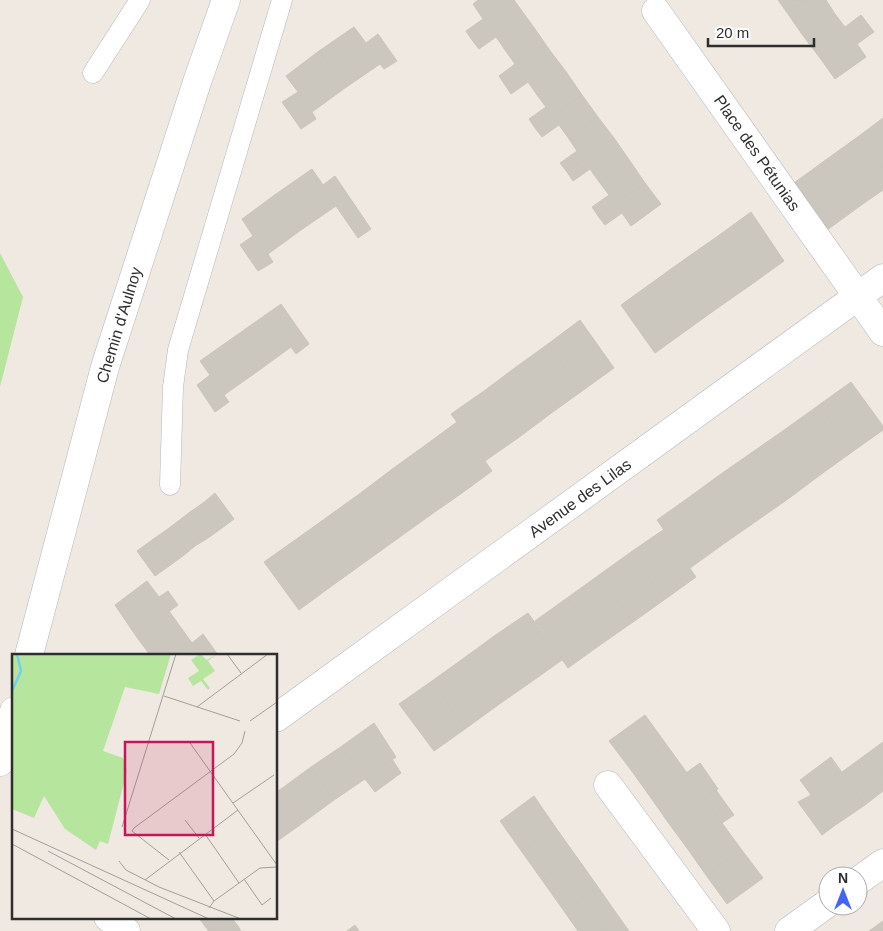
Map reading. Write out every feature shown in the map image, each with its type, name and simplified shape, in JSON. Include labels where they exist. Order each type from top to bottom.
[{"type":"street","name":"Chemin d'Aulnoy","points":[[29,654],[106,367],[200,71],[226,0]]},
{"type":"street","name":"Place des Pétunias","points":[[656,11],[883,332]]},
{"type":"street","name":"Avenue des Lilas","points":[[278,717],[883,278]]},
{"type":"street","points":[[0,762],[12,718]]},
{"type":"street","points":[[608,784],[716,931]]},
{"type":"street","points":[[868,874],[883,863]]},
{"type":"street","points":[[799,928],[818,912]]},
{"type":"street","points":[[109,918],[126,931]]},
{"type":"lane","points":[[93,73],[140,0]]},
{"type":"lane","points":[[170,485],[173,387],[178,350],[282,0]]},
{"type":"green space","points":[[0,253],[23,297],[0,387]]},
{"type":"building","points":[[478,0],[514,0],[519,7],[472,40],[466,31],[483,19],[473,4]]},
{"type":"building","points":[[778,0],[807,0],[788,14]]},
{"type":"building","points":[[807,0],[826,0],[835,14],[804,37],[788,14]]},
{"type":"building","points":[[519,7],[535,29],[505,50],[496,37],[479,49],[472,40]]},
{"type":"building","points":[[835,14],[845,27],[861,15],[868,24],[820,58],[804,37]]},
{"type":"building","points":[[868,24],[874,32],[857,44],[866,57],[835,79],[820,58]]},
{"type":"building","points":[[354,27],[366,43],[378,34],[397,61],[384,69],[380,64],[345,88],[319,51]]},
{"type":"building","points":[[535,29],[551,52],[505,85],[499,76],[515,64],[505,50]]},
{"type":"building","points":[[319,51],[345,88],[312,112],[316,119],[301,129],[282,102],[298,92],[286,76]]},
{"type":"building","points":[[551,52],[567,73],[537,95],[528,82],[511,94],[505,85]]},
{"type":"building","points":[[567,73],[582,95],[535,128],[529,119],[546,107],[537,95]]},
{"type":"building","points":[[582,95],[598,117],[569,139],[559,125],[542,137],[535,128]]},
{"type":"building","points":[[598,117],[614,138],[567,172],[560,163],[577,151],[569,139]]},
{"type":"building","points":[[883,118],[883,169],[859,136]]},
{"type":"building","points":[[859,136],[883,169],[883,190],[860,206],[827,159]]},
{"type":"building","points":[[614,138],[630,161],[600,183],[590,169],[573,181],[567,172]]},
{"type":"building","points":[[827,159],[860,206],[827,230],[794,183]]},
{"type":"building","points":[[630,161],[645,183],[598,216],[592,207],[609,195],[600,183]]},
{"type":"building","points":[[312,169],[323,185],[335,176],[371,229],[358,238],[336,206],[301,230],[276,194]]},
{"type":"building","points":[[645,183],[661,204],[631,226],[622,213],[605,225],[598,216]]},
{"type":"building","points":[[276,194],[301,230],[268,254],[273,262],[258,271],[240,245],[253,236],[242,219]]},
{"type":"building","points":[[751,212],[784,261],[752,284],[718,236]]},
{"type":"building","points":[[718,236],[752,284],[719,307],[685,259]]},
{"type":"building","points":[[685,259],[719,307],[687,330],[653,282]]},
{"type":"building","points":[[653,282],[687,330],[655,353],[621,305]]},
{"type":"building","points":[[281,304],[309,344],[296,354],[291,347],[258,371],[234,337]]},
{"type":"building","points":[[580,320],[614,368],[582,391],[548,344]]},
{"type":"building","points":[[234,337],[258,371],[224,395],[229,402],[215,412],[197,385],[210,375],[200,361]]},
{"type":"building","points":[[548,344],[582,391],[550,414],[516,367]]},
{"type":"building","points":[[516,367],[550,414],[518,438],[484,391]]},
{"type":"building","points":[[851,382],[883,426],[883,430],[852,452],[819,405]]},
{"type":"building","points":[[484,391],[518,438],[485,461],[451,414]]},
{"type":"building","points":[[819,405],[852,452],[820,475],[787,428]]},
{"type":"building","points":[[457,422],[492,471],[462,493],[427,444]]},
{"type":"building","points":[[787,428],[820,475],[788,499],[754,451]]},
{"type":"building","points":[[427,444],[462,493],[429,516],[395,467]]},
{"type":"building","points":[[754,451],[788,499],[755,522],[721,474]]},
{"type":"building","points":[[395,467],[429,516],[397,539],[362,492]]},
{"type":"building","points":[[721,474],[755,522],[722,545],[688,498]]},
{"type":"building","points":[[362,492],[397,539],[365,562],[330,515]]},
{"type":"building","points":[[215,493],[234,519],[222,528],[203,503]]},
{"type":"building","points":[[688,498],[722,545],[690,568],[657,520]]},
{"type":"building","points":[[203,503],[222,528],[208,538],[190,512]]},
{"type":"building","points":[[190,512],[208,538],[195,546],[177,522]]},
{"type":"building","points":[[330,515],[365,562],[333,585],[298,538]]},
{"type":"building","points":[[177,522],[195,546],[183,556],[165,531]]},
{"type":"building","points":[[663,530],[696,577],[664,600],[631,552]]},
{"type":"building","points":[[165,531],[183,556],[169,566],[152,540]]},
{"type":"building","points":[[298,538],[333,585],[299,610],[264,562]]},
{"type":"building","points":[[152,540],[169,566],[155,576],[137,551]]},
{"type":"building","points":[[631,552],[664,600],[633,622],[599,575]]},
{"type":"building","points":[[599,575],[633,622],[600,645],[567,598]]},
{"type":"building","points":[[147,581],[159,597],[168,591],[178,605],[136,636],[115,605]]},
{"type":"building","points":[[567,598],[600,645],[568,668],[535,621]]},
{"type":"building","points":[[169,611],[192,643],[177,654],[149,654],[136,636]]},
{"type":"building","points":[[528,613],[562,660],[531,682],[497,634]]},
{"type":"building","points":[[203,634],[217,654],[177,654]]},
{"type":"building","points":[[497,634],[531,682],[498,705],[464,658]]},
{"type":"building","points":[[464,658],[498,705],[465,729],[432,681]]},
{"type":"building","points":[[432,681],[465,729],[434,751],[399,704]]},
{"type":"building","points":[[645,715],[666,744],[631,770],[609,741]]},
{"type":"building","points":[[374,723],[396,757],[365,779],[342,746]]},
{"type":"building","points":[[883,742],[883,775],[868,753]]},
{"type":"building","points":[[666,744],[687,773],[651,798],[631,770]]},
{"type":"building","points":[[342,746],[365,779],[334,800],[311,767]]},
{"type":"building","points":[[868,753],[883,775],[883,791],[865,805],[842,772]]},
{"type":"building","points":[[831,757],[865,805],[834,826],[800,780]]},
{"type":"building","points":[[392,759],[401,773],[375,792],[365,779]]},
{"type":"building","points":[[700,763],[718,789],[670,825],[651,798]]},
{"type":"building","points":[[311,767],[334,800],[304,822],[281,789]]},
{"type":"building","points":[[281,789],[304,822],[278,841],[278,791]]},
{"type":"building","points":[[716,790],[734,815],[722,823],[705,799]]},
{"type":"building","points":[[811,795],[834,826],[822,835],[798,802]]},
{"type":"building","points":[[534,796],[556,828],[522,852],[500,821]]},
{"type":"building","points":[[705,799],[722,823],[687,848],[670,825]]},
{"type":"building","points":[[722,823],[741,849],[706,875],[687,848]]},
{"type":"building","points":[[556,828],[576,856],[542,880],[522,852]]},
{"type":"building","points":[[741,849],[763,878],[727,904],[706,875]]},
{"type":"building","points":[[576,856],[598,887],[564,911],[542,880]]},
{"type":"building","points":[[598,887],[619,917],[600,931],[578,931],[564,911]]},
{"type":"building","points":[[619,917],[629,931],[600,931]]},
{"type":"building","points":[[199,918],[224,918],[208,930]]},
{"type":"building","points":[[224,918],[232,918],[238,926],[231,931],[208,930]]},
{"type":"building","points":[[883,921],[883,931],[869,931]]},
{"type":"building","points":[[355,925],[359,931],[347,931]]},
{"type":"building","points":[[238,926],[241,931],[231,931]]}]
